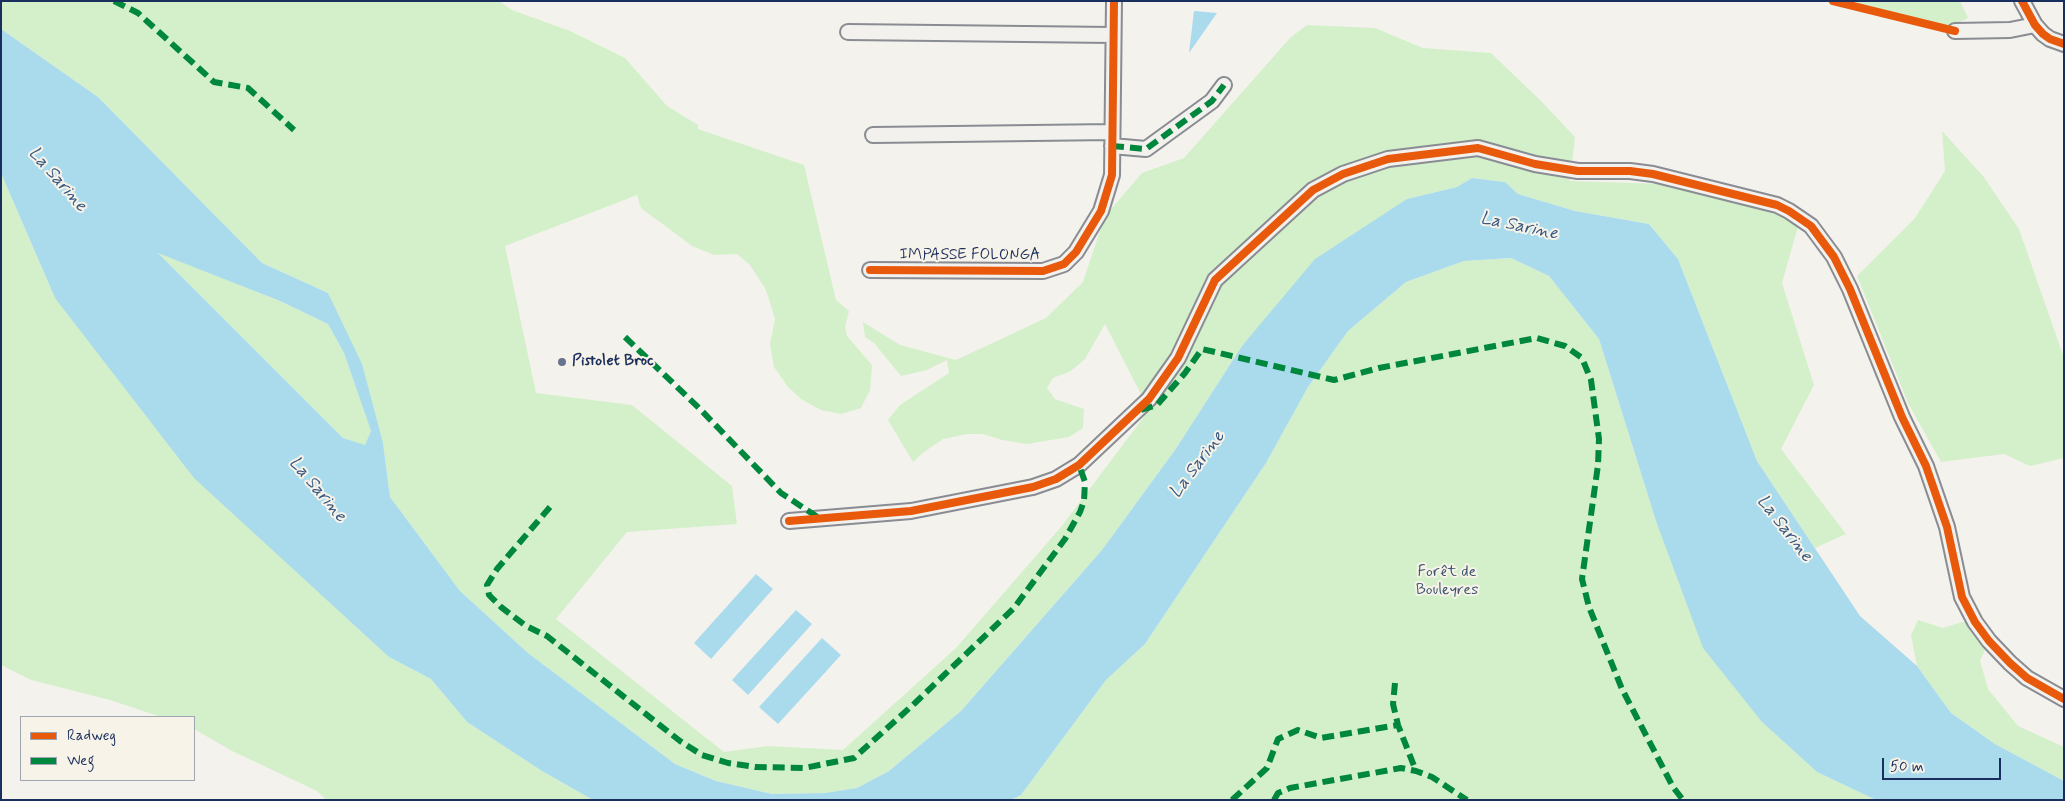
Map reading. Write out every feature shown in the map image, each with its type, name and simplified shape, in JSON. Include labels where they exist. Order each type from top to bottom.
[{"type":"street","name":"IMPASSE FOLONGA","points":[[870,270],[1043,271],[1064,264],[1076,252],[1101,211],[1112,175],[1114,1]]},
{"type":"street","points":[[2022,1],[2035,25],[2050,40],[2064,44]]},
{"type":"street","points":[[1955,31],[2010,30],[2035,25]]},
{"type":"street","points":[[848,32],[1113,35]]},
{"type":"street","points":[[873,135],[1112,139],[1146,149],[1212,101],[1224,85]]},
{"type":"street","points":[[789,521],[911,511],[1033,487],[1056,480],[1079,465],[1149,399],[1178,358],[1215,280],[1313,190],[1342,174],[1388,159],[1478,148],[1556,168],[1587,171],[1630,171],[1653,174],[1777,206],[1789,211],[1811,226],[1834,257],[1850,289],[1902,417],[1926,466],[1947,527],[1962,597],[1975,622],[1989,641],[2027,678],[2064,698]]},
{"type":"green space","points":[[1,1],[499,1],[512,10],[570,31],[625,58],[667,106],[698,125],[698,129],[804,165],[836,300],[849,311],[845,327],[847,336],[872,365],[870,390],[861,408],[841,414],[821,410],[801,399],[788,387],[774,367],[770,344],[775,319],[766,290],[750,265],[737,254],[714,255],[692,246],[641,208],[637,195],[505,246],[536,393],[632,405],[732,486],[737,524],[627,532],[556,619],[724,752],[768,746],[843,750],[956,648],[1061,527],[1149,410],[1105,324],[1085,359],[1071,371],[1053,378],[1047,388],[1055,399],[1084,409],[1083,428],[1069,437],[1027,444],[1002,440],[983,434],[967,434],[943,439],[913,462],[888,420],[900,405],[949,373],[947,360],[927,370],[901,376],[874,343],[865,337],[863,322],[900,345],[956,360],[1046,318],[1083,282],[1105,216],[1142,173],[1184,158],[1290,38],[1307,25],[1375,28],[1423,48],[1491,53],[1575,137],[1570,181],[1694,185],[1799,223],[1782,283],[1814,385],[1781,449],[1846,534],[1815,548],[1757,461],[1678,259],[1649,224],[1575,211],[1518,194],[1505,182],[1472,178],[1457,187],[1407,199],[1242,346],[1175,450],[1102,550],[961,711],[889,771],[857,788],[825,793],[772,794],[716,781],[675,764],[528,653],[460,591],[390,497],[383,443],[328,293],[262,263],[98,97],[1,29]]},
{"type":"green space","points":[[1856,1],[1960,1],[1968,18],[1947,28],[1855,4]]},
{"type":"green space","points":[[1942,131],[1983,176],[2019,229],[2064,358],[2064,458],[2030,466],[2004,454],[1941,462],[1908,403],[1857,276],[1915,218],[1945,171]]},
{"type":"green space","points":[[1,173],[55,298],[389,657],[431,679],[467,722],[542,771],[593,800],[326,800],[317,791],[232,751],[195,730],[195,716],[158,716],[110,700],[31,680],[1,665]]},
{"type":"green space","points":[[157,252],[280,301],[328,324],[344,353],[371,431],[365,446],[343,438]]},
{"type":"green space","name":"Forêt de Bouleyres","points":[[1511,258],[1549,276],[1599,339],[1656,521],[1762,722],[1817,772],[1876,800],[1011,800],[1021,795],[1106,680],[1145,644],[1266,463],[1308,387],[1348,331],[1406,282],[1464,261]]},
{"type":"green space","points":[[1918,620],[1943,628],[1962,622],[1975,622],[1989,641],[1980,661],[1988,689],[2018,726],[2064,747],[2064,781],[1995,744],[1951,713],[1917,666],[1911,635]]},
{"type":"water","points":[[1194,11],[1217,13],[1189,53]]},
{"type":"water","name":"La Sarine","points":[[1,29],[98,97],[262,263],[328,293],[362,364],[383,443],[390,497],[460,591],[528,653],[675,764],[716,781],[772,794],[825,793],[857,788],[889,771],[961,711],[1102,550],[1175,450],[1242,346],[1315,259],[1407,199],[1457,187],[1472,178],[1505,182],[1518,194],[1575,211],[1649,224],[1678,259],[1757,461],[1860,616],[1917,666],[1951,713],[1995,744],[2064,781],[2064,800],[1876,800],[1817,772],[1762,722],[1703,648],[1656,521],[1599,339],[1549,276],[1511,258],[1464,261],[1406,282],[1348,331],[1308,387],[1266,463],[1145,644],[1106,680],[1021,795],[1011,800],[593,800],[542,771],[467,722],[431,679],[389,657],[194,478],[55,298],[1,173]],"holes":[[[158,253],[280,301],[328,324],[344,353],[371,431],[365,445],[343,438]]]},
{"type":"water","points":[[756,574],[773,589],[711,659],[694,643]]},
{"type":"water","points":[[796,610],[812,624],[748,695],[732,680]]},
{"type":"water","points":[[822,638],[841,655],[778,724],[759,707]]},
{"type":"marked path","points":[[114,1],[138,13],[214,82],[248,88],[294,130]]},
{"type":"marked path","points":[[1112,146],[1146,149],[1212,101],[1224,85]]},
{"type":"marked path","points":[[625,337],[699,408],[781,493],[819,518]]},
{"type":"marked path","points":[[1141,410],[1157,405],[1185,373],[1202,349],[1334,380],[1379,368],[1537,338],[1565,346],[1582,358],[1591,380],[1599,439],[1598,465],[1582,579],[1589,607],[1622,689],[1673,787],[1683,800]]},
{"type":"marked path","points":[[550,507],[497,569],[487,585],[489,595],[526,626],[547,636],[680,741],[702,755],[728,763],[755,767],[804,768],[854,758],[915,703],[1014,608],[1065,539],[1080,512],[1084,501],[1085,482],[1079,465]]},
{"type":"marked path","points":[[1395,683],[1393,704],[1398,725]]},
{"type":"marked path","points":[[1232,800],[1267,768],[1278,739],[1298,730],[1321,738],[1398,725],[1416,771]]},
{"type":"marked path","points":[[1274,800],[1278,793],[1290,788],[1401,768],[1432,777],[1467,800]]},
{"type":"cycle path","points":[[870,270],[1043,271],[1064,264],[1076,252],[1101,211],[1112,175],[1114,1]]},
{"type":"cycle path","points":[[1833,1],[1955,31]]},
{"type":"cycle path","points":[[2022,1],[2035,25],[2043,34],[2050,39],[2064,44]]},
{"type":"cycle path","points":[[789,521],[911,511],[1033,487],[1056,479],[1079,465],[1149,399],[1178,358],[1215,280],[1313,190],[1343,174],[1388,159],[1478,148],[1535,164],[1578,171],[1630,171],[1653,174],[1777,205],[1811,226],[1834,257],[1850,289],[1902,417],[1926,466],[1947,527],[1962,597],[1975,622],[1989,641],[2027,678],[2064,699]]},
{"type":"place","name":"Pistolet Broc","points":[[562,362]]}]
